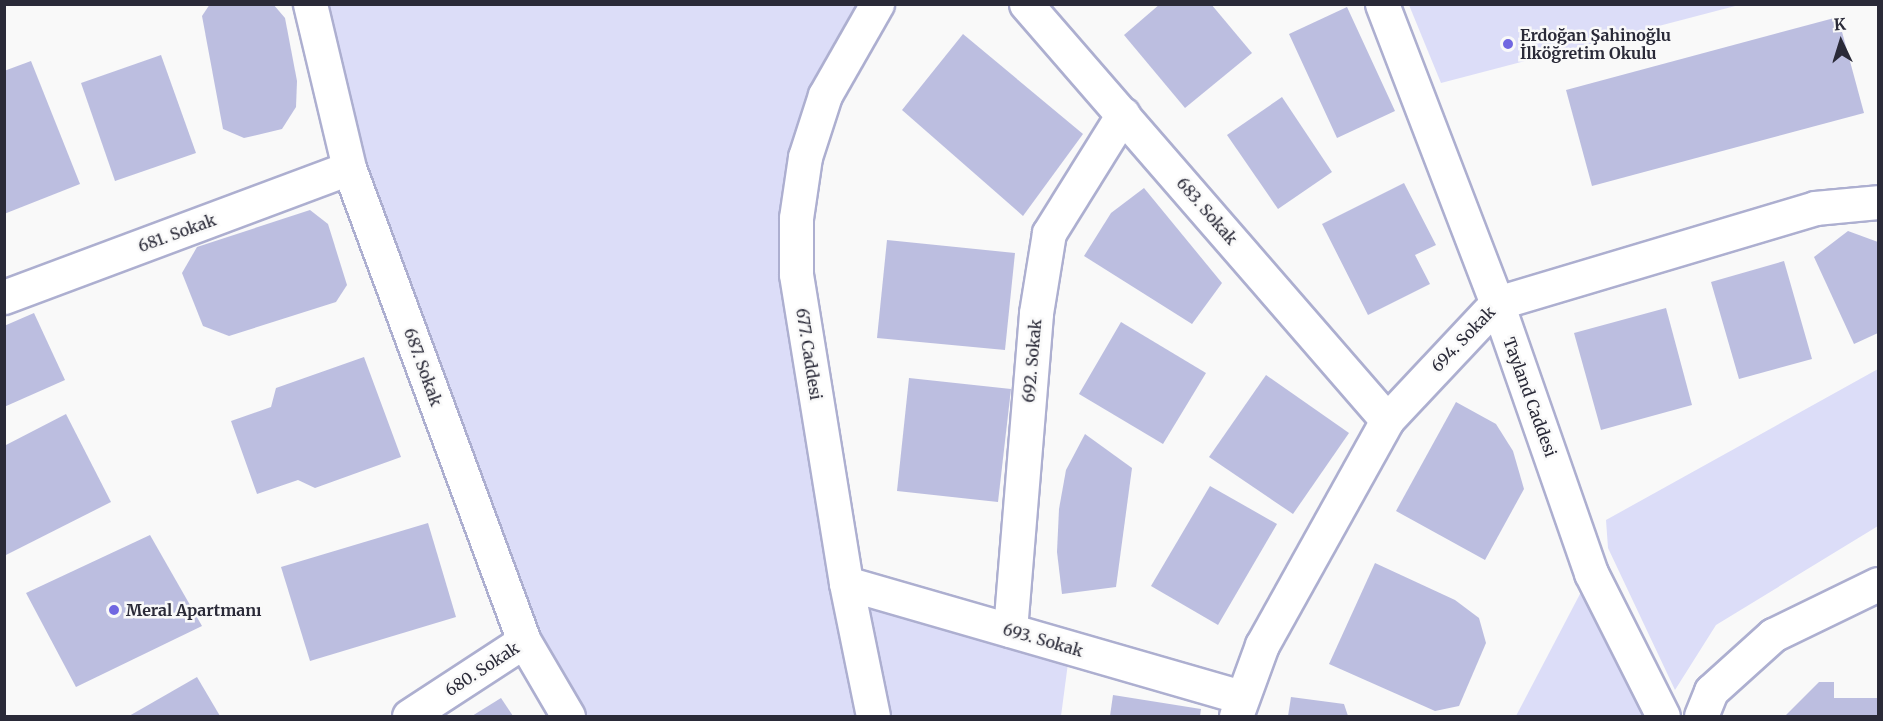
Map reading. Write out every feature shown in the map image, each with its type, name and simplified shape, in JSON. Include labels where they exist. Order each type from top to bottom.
[{"type":"street","name":"687. Sokak","points":[[310,4],[349,168],[524,641],[568,717]]},
{"type":"street","name":"677. Caddesi","points":[[873,717],[846,583],[796,274],[796,218],[806,157],[825,95],[877,4]]},
{"type":"street","name":"683. Sokak","points":[[1026,4],[1387,420]]},
{"type":"street","name":"Tayland Caddesi","points":[[1382,4],[1497,303],[1591,573],[1663,717]]},
{"type":"street","name":"692. Sokak","points":[[1010,630],[1036,313],[1049,233],[1123,114]]},
{"type":"street","name":"681. Sokak","points":[[4,297],[349,168]]},
{"type":"street","name":"694. Sokak","points":[[1238,707],[1262,645],[1387,420],[1497,303],[1815,208],[1878,202]]},
{"type":"street","name":"693. Sokak","points":[[846,583],[1010,630],[1238,707]]},
{"type":"street","points":[[1701,717],[1711,691],[1773,635],[1878,584]]},
{"type":"street","name":"680. Sokak","points":[[409,717],[524,641]]},
{"type":"shaded area","points":[[310,5],[877,5],[796,218],[846,583],[1070,648],[1061,716],[568,716],[524,641]]},
{"type":"shaded area","name":"Erdoğan Şahinoğlu İlköğretim Okulu","points":[[1409,5],[1739,5],[1441,83]]},
{"type":"shaded area","points":[[1878,369],[1878,526],[1716,625],[1675,690],[1608,548],[1606,520]]},
{"type":"shaded area","points":[[1591,573],[1663,716],[1516,716]]},
{"type":"building","points":[[210,4],[273,4],[285,18],[297,81],[296,107],[282,129],[244,138],[223,129],[202,16]]},
{"type":"building","points":[[1160,4],[1211,4],[1252,53],[1185,108],[1124,35]]},
{"type":"building","points":[[1347,7],[1395,111],[1337,138],[1289,34]]},
{"type":"building","points":[[1838,17],[1864,113],[1592,186],[1566,90]]},
{"type":"building","points":[[963,34],[1083,134],[1023,216],[902,110]]},
{"type":"building","points":[[161,55],[196,153],[115,181],[81,83]]},
{"type":"building","points":[[31,61],[80,184],[4,214],[4,71]]},
{"type":"building","points":[[1282,97],[1332,172],[1278,209],[1227,135]]},
{"type":"building","points":[[1404,183],[1436,245],[1415,255],[1430,284],[1368,315],[1322,224]]},
{"type":"building","points":[[1144,188],[1222,283],[1192,324],[1084,256],[1111,213]]},
{"type":"building","points":[[310,210],[328,224],[347,285],[336,302],[229,336],[203,326],[182,273],[197,247]]},
{"type":"building","points":[[1848,231],[1878,242],[1878,333],[1854,344],[1814,257]]},
{"type":"building","points":[[887,240],[1015,253],[1005,350],[877,338]]},
{"type":"building","points":[[1784,261],[1812,359],[1739,379],[1711,282]]},
{"type":"building","points":[[1666,308],[1692,405],[1601,430],[1574,333]]},
{"type":"building","points":[[34,313],[65,380],[4,407],[4,326]]},
{"type":"building","points":[[1121,322],[1206,373],[1163,444],[1079,394]]},
{"type":"building","points":[[364,357],[401,457],[315,488],[298,480],[257,494],[231,421],[271,407],[276,388]]},
{"type":"building","points":[[1266,375],[1349,433],[1293,514],[1209,457]]},
{"type":"building","points":[[909,378],[1011,389],[998,502],[897,491]]},
{"type":"building","points":[[1456,402],[1496,424],[1513,451],[1524,489],[1485,560],[1396,511]]},
{"type":"building","points":[[66,414],[111,502],[4,556],[4,446]]},
{"type":"building","points":[[1085,434],[1132,468],[1116,587],[1062,594],[1057,552],[1059,509],[1066,470]]},
{"type":"building","points":[[1210,486],[1277,524],[1218,625],[1151,586]]},
{"type":"building","points":[[428,523],[456,617],[310,661],[281,567]]},
{"type":"building","name":"Meral Apartmanı","points":[[150,535],[202,626],[76,687],[26,593]]},
{"type":"building","points":[[1375,563],[1455,600],[1479,618],[1486,643],[1459,706],[1435,711],[1329,664]]},
{"type":"building","points":[[197,677],[220,716],[129,716]]},
{"type":"building","points":[[1819,682],[1834,682],[1834,698],[1878,698],[1878,716],[1785,716]]},
{"type":"building","points":[[1113,695],[1201,709],[1200,716],[1110,716]]},
{"type":"building","points":[[1291,697],[1344,704],[1348,716],[1288,716]]},
{"type":"building","points":[[501,698],[513,716],[472,716]]},
{"type":"place","name":"Erdoğan Şahinoğlu İlköğretim Okulu","points":[[1508,44]]},
{"type":"place","name":"Meral Apartmanı","points":[[114,610]]}]
